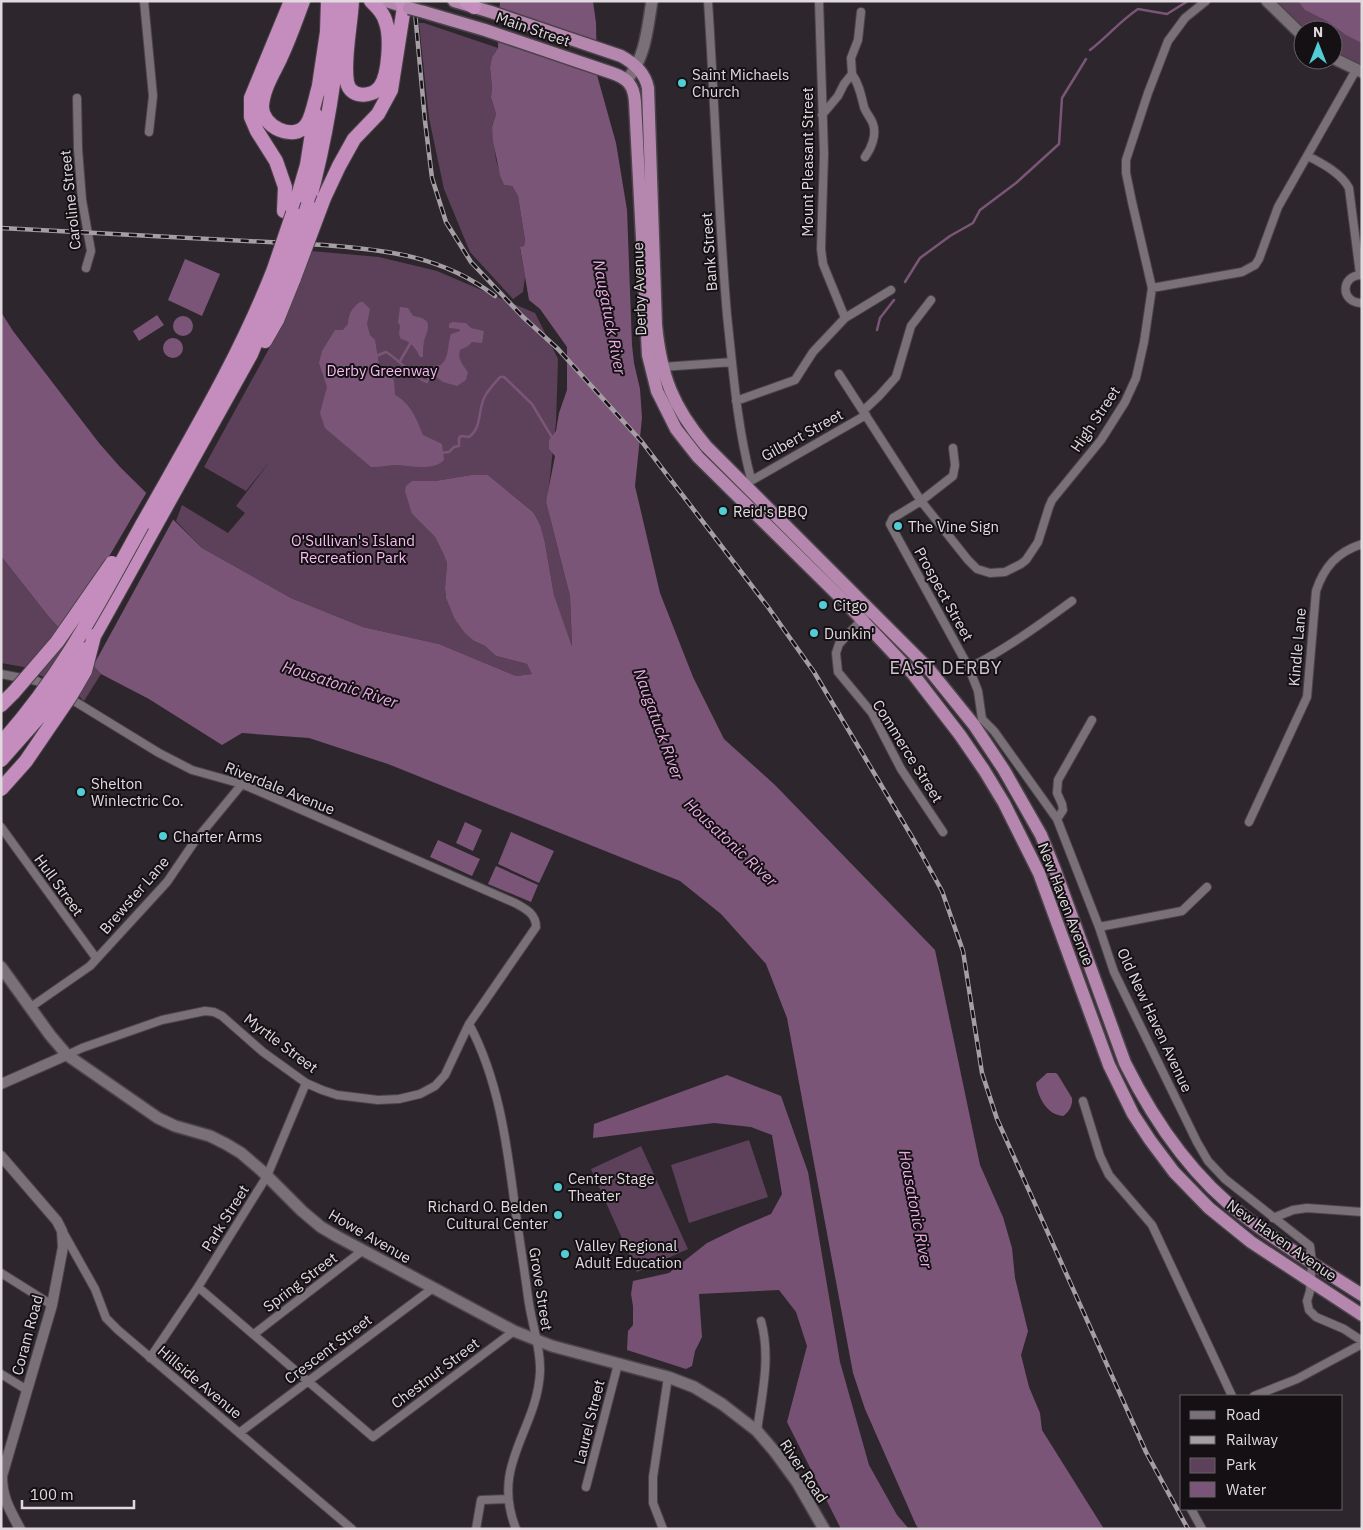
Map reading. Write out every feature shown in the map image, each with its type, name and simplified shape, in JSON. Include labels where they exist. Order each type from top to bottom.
[{"type":"highway","points":[[281,26],[283,1]]},
{"type":"highway","points":[[1,743],[32,706],[64,662],[142,525],[211,414],[253,364],[277,320],[284,274],[289,212],[285,187],[276,161],[257,131],[251,117],[251,98],[291,1]]},
{"type":"highway","points":[[303,1],[280,59],[265,90],[262,106],[264,117],[272,126],[282,131],[292,132],[301,129],[308,123],[320,83],[352,1]]},
{"type":"highway","points":[[328,1],[347,63],[347,83],[349,88],[357,94],[369,94],[378,89],[383,80],[388,57],[389,38],[387,24],[383,15],[371,1]]},
{"type":"highway","points":[[284,274],[308,205],[320,161],[334,90],[342,1]]},
{"type":"highway","name":"Main Street","points":[[386,1],[405,5],[491,32],[612,73],[627,80]]},
{"type":"highway","name":"Main Street","points":[[454,1],[470,4],[621,56],[637,66]]},
{"type":"highway","points":[[1,760],[50,703],[94,636],[211,414],[261,303],[284,274],[354,139],[378,114],[391,90],[405,5]]},
{"type":"highway","name":"Derby Avenue","points":[[637,66],[644,75],[648,86],[646,192],[650,310],[648,355],[657,391],[676,429],[698,458],[744,486]]},
{"type":"highway","name":"Derby Avenue","points":[[627,80],[634,92],[636,125],[646,192]]},
{"type":"highway","points":[[289,212],[307,165],[320,83]]},
{"type":"highway","name":"Derby Avenue","points":[[650,310],[662,368],[669,389],[687,423],[744,486]]},
{"type":"highway","name":"New Haven Avenue","points":[[744,486],[866,615],[960,734],[1004,803],[1039,873],[1116,1082],[1133,1114],[1150,1140],[1174,1172],[1209,1208],[1245,1237],[1362,1315]]},
{"type":"highway","points":[[1,705],[57,642],[122,549],[142,525]]},
{"type":"highway","name":"New Haven Avenue","points":[[866,615],[928,668],[978,722],[1041,835],[1067,899],[1125,1064],[1157,1120],[1186,1161],[1220,1196],[1243,1216],[1362,1295]]},
{"type":"highway","points":[[1,789],[31,755],[71,695],[84,671],[94,636]]},
{"type":"highway","points":[[1094,1024],[1109,1020]]},
{"type":"main road","points":[[627,80],[637,66],[643,52],[652,1]]},
{"type":"main road","points":[[1267,1],[1293,26]]},
{"type":"main road","points":[[1343,63],[1359,71]]},
{"type":"main road","name":"Howe Avenue","points":[[1,967],[50,1035],[67,1055],[158,1118],[175,1126],[210,1136],[226,1144],[251,1162],[321,1227],[362,1251],[514,1331],[552,1346],[668,1377],[694,1387],[722,1404],[757,1431]]},
{"type":"main road","name":"River Road","points":[[757,1431],[797,1482],[824,1529]]},
{"type":"street","points":[[144,1],[153,96],[149,132]]},
{"type":"street","name":"Bank Street","points":[[708,1],[722,247],[736,401],[746,460],[744,486]]},
{"type":"street","name":"Mount Pleasant Street","points":[[819,1],[824,154],[821,249],[824,264],[845,318]]},
{"type":"street","name":"High Street","points":[[839,374],[921,501],[968,560],[978,569],[990,573],[1005,572],[1026,560],[1038,542],[1048,507],[1052,500],[1101,440],[1131,391],[1140,364],[1152,288],[1126,173],[1126,160],[1168,41],[1185,18],[1206,1]]},
{"type":"street","points":[[861,12],[858,40],[851,58],[852,74],[857,81],[865,111],[874,130],[870,149],[864,157]]},
{"type":"street","points":[[1152,288],[1242,272],[1255,265],[1278,207],[1359,71]]},
{"type":"street","points":[[822,115],[838,96],[852,74]]},
{"type":"street","name":"Caroline Street","points":[[77,98],[82,200],[91,250],[86,268]]},
{"type":"street","points":[[1308,156],[1336,173],[1350,188],[1361,274],[1350,277],[1346,291],[1350,299],[1354,302],[1362,303]]},
{"type":"street","points":[[736,401],[795,380],[813,352],[845,318],[891,290]]},
{"type":"street","name":"Gilbert Street","points":[[744,486],[865,413],[896,376],[911,326],[931,300]]},
{"type":"street","points":[[662,368],[732,362]]},
{"type":"street","name":"Prospect Street","points":[[953,448],[955,465],[953,476],[921,501],[893,518],[891,520],[891,527],[969,668],[980,697],[978,722]]},
{"type":"street","name":"Kindle Lane","points":[[1249,822],[1306,697],[1316,591],[1320,577],[1337,556],[1350,548],[1362,544]]},
{"type":"street","points":[[969,668],[999,652],[1033,630],[1072,601]]},
{"type":"street","name":"Commerce Street","points":[[866,615],[842,640],[837,648],[838,672],[872,713],[901,769],[943,832]]},
{"type":"street","name":"Riverdale Avenue","points":[[1,674],[37,682],[75,700],[159,753],[192,770],[242,784],[516,903],[525,908],[536,920],[536,927],[532,934]]},
{"type":"street","points":[[1057,819],[1063,810],[1056,787],[1058,780],[1092,720]]},
{"type":"street","points":[[960,734],[978,722]]},
{"type":"street","name":"Old New Haven Avenue","points":[[978,722],[994,732],[1057,819],[1099,927],[1114,972],[1208,1161],[1225,1179],[1310,1246],[1312,1263],[1308,1305],[1312,1314],[1344,1329],[1362,1343]]},
{"type":"street","name":"Brewster Lane","points":[[31,1007],[90,966],[167,882],[196,841],[242,784]]},
{"type":"street","name":"Hull Street","points":[[1,827],[96,958]]},
{"type":"street","points":[[1099,927],[1182,911],[1207,887]]},
{"type":"street","name":"Myrtle Street","points":[[1,1084],[82,1048],[162,1020],[192,1013],[214,1012],[263,1052],[306,1083],[322,1090],[337,1095],[378,1100],[399,1099],[420,1094],[435,1086],[445,1074],[469,1024],[532,934]]},
{"type":"street","name":"Grove Street","points":[[469,1024],[488,1068],[507,1142],[528,1302],[540,1359],[540,1374],[536,1394],[511,1465],[508,1482],[508,1499],[516,1529]]},
{"type":"street","name":"Park Street","points":[[150,1358],[198,1287],[267,1176],[306,1083]]},
{"type":"street","points":[[1084,1101],[1100,1156],[1110,1175],[1152,1225],[1232,1395]]},
{"type":"street","points":[[1,1156],[57,1221],[62,1231]]},
{"type":"street","points":[[1273,1218],[1293,1210],[1308,1208],[1362,1212]]},
{"type":"street","name":"Coram Road","points":[[20,1529],[3,1503],[2,1476],[52,1305],[62,1247],[62,1231]]},
{"type":"street","name":"Hillside Avenue","points":[[62,1231],[95,1289],[106,1318],[150,1358],[352,1529]]},
{"type":"street","name":"Spring Street","points":[[254,1334],[362,1251]]},
{"type":"street","points":[[1,1273],[52,1305]]},
{"type":"street","points":[[198,1287],[308,1381]]},
{"type":"street","name":"Crescent Street","points":[[239,1433],[433,1288]]},
{"type":"street","points":[[757,1431],[766,1365],[766,1338],[761,1321]]},
{"type":"street","name":"Chestnut Street","points":[[308,1381],[373,1437],[514,1331]]},
{"type":"street","points":[[1257,1395],[1297,1379],[1362,1343]]},
{"type":"street","name":"Laurel Street","points":[[586,1487],[618,1364]]},
{"type":"street","points":[[1,1374],[27,1390]]},
{"type":"street","points":[[663,1529],[653,1503],[653,1477],[668,1377]]},
{"type":"street","points":[[476,1529],[481,1500],[508,1499]]},
{"type":"street","points":[[1192,1510],[1202,1529]]},
{"type":"green space","points":[[1275,1],[1362,1],[1362,68],[1343,58],[1343,20],[1293,20]]},
{"type":"green space","points":[[419,23],[424,23],[498,48],[492,57],[490,67],[491,97],[496,114],[492,127],[496,160],[504,185],[512,186],[518,196],[525,240],[524,246],[520,248],[525,277],[523,292],[513,299],[470,252],[444,189],[429,118]]},
{"type":"green space","name":"Derby Greenway","points":[[311,251],[379,257],[437,271],[535,313],[558,359],[556,422],[546,502],[570,596],[572,649],[554,595],[545,543],[533,512],[488,475],[471,475],[435,481],[418,481],[412,514],[435,537],[443,553],[447,563],[446,598],[454,618],[474,641],[485,646],[496,656],[527,664],[533,674],[516,676],[439,644],[363,627],[291,598],[202,548],[176,521],[182,505],[228,533],[245,513],[236,506],[271,460],[246,491],[204,467],[282,325]]},
{"type":"green space","points":[[1,556],[49,617],[101,674],[84,701],[78,695],[24,667],[1,663]]},
{"type":"green space","points":[[749,1140],[768,1197],[689,1223],[671,1165]]},
{"type":"green space","points":[[641,1146],[688,1249],[637,1272],[591,1169]]},
{"type":"shaded area","points":[[727,1075],[781,1096],[808,1172],[840,1362],[869,1465],[897,1515],[909,1529],[841,1529],[787,1422],[807,1346],[796,1312],[779,1290],[699,1294],[702,1337],[695,1351],[692,1366],[686,1369],[627,1350],[628,1331],[633,1325],[631,1294],[633,1281],[669,1273],[707,1243],[771,1214],[782,1194],[772,1135],[751,1127],[714,1123],[593,1138],[594,1124]]},
{"type":"water","points":[[500,1],[593,1],[596,23],[597,75],[616,143],[627,210],[632,345],[640,389],[642,418],[635,486],[660,593],[693,677],[724,739],[775,785],[935,950],[980,1165],[1003,1217],[1012,1248],[1015,1278],[1028,1331],[1021,1355],[1029,1387],[1040,1413],[1042,1430],[1104,1529],[919,1529],[916,1525],[865,1409],[853,1373],[787,1018],[766,964],[721,914],[680,881],[388,764],[309,738],[242,733],[222,745],[149,699],[101,674],[49,617],[1,556],[1,312],[13,331],[99,443],[120,467],[202,548],[291,598],[363,627],[439,644],[516,676],[532,674],[527,664],[496,656],[485,646],[474,641],[465,633],[454,618],[446,598],[447,563],[435,537],[412,514],[405,491],[406,486],[412,481],[435,481],[471,475],[488,475],[533,512],[540,525],[554,595],[572,647],[570,596],[546,502],[555,456],[549,449],[549,440],[556,431],[559,413],[567,390],[567,347],[540,309],[529,300],[520,247],[524,246],[525,240],[518,196],[512,186],[504,185],[493,141],[492,127],[496,114],[491,97],[490,67],[492,57],[498,48]]},
{"type":"water","points":[[1298,1],[1362,1],[1362,43],[1343,33],[1343,20],[1325,20],[1305,10]]},
{"type":"water","points":[[185,259],[220,274],[202,316],[168,300]]},
{"type":"water","points":[[360,302],[363,302],[370,309],[367,324],[370,335],[375,340],[380,371],[391,375],[394,381],[395,395],[409,407],[423,435],[442,444],[444,460],[434,466],[398,465],[371,467],[325,428],[320,413],[327,387],[319,363],[322,351],[335,330],[343,330],[348,324],[351,312]]},
{"type":"water","points":[[400,307],[408,308],[413,316],[427,321],[428,327],[423,357],[420,357],[410,343],[401,339],[398,322]]},
{"type":"water","points":[[157,315],[164,325],[139,341],[133,331]]},
{"type":"water","points":[[179,316],[187,316],[193,322],[193,330],[187,336],[179,336],[173,330],[173,322]]},
{"type":"water","points":[[452,322],[466,323],[471,328],[484,331],[482,343],[472,342],[460,350],[460,359],[468,372],[466,380],[457,386],[443,382],[431,373],[431,369],[434,366],[441,365],[444,362],[451,334],[460,331],[459,329],[449,328],[449,324]]},
{"type":"water","points":[[169,338],[177,338],[183,344],[183,352],[177,358],[169,358],[163,352],[163,344]]},
{"type":"water","points":[[465,822],[482,830],[473,851],[456,843]]},
{"type":"water","points":[[511,832],[554,851],[539,883],[498,864]]},
{"type":"water","points":[[438,840],[480,859],[472,876],[430,857]]},
{"type":"water","points":[[496,866],[538,885],[531,902],[488,884]]},
{"type":"water","points":[[1047,1073],[1056,1073],[1058,1075],[1072,1098],[1070,1108],[1063,1116],[1057,1115],[1048,1109],[1039,1094],[1036,1083]]},
{"type":"pier","points":[[498,7],[598,41],[599,74],[496,40]]},
{"type":"pier","points":[[148,490],[175,516],[92,668],[57,630],[100,572]]},
{"type":"waterway","points":[[1090,50],[1138,9],[1167,14],[1188,1]]},
{"type":"waterway","points":[[905,282],[920,258],[950,236],[973,223],[980,210],[1016,183],[1059,144],[1062,98],[1086,59]]},
{"type":"waterway","points":[[877,330],[880,318],[894,300]]},
{"type":"waterway","points":[[400,361],[410,344]]},
{"type":"waterway","points":[[376,356],[386,352],[417,377],[427,382],[431,369]]},
{"type":"waterway","points":[[440,453],[449,452],[454,447],[459,446],[459,438],[461,436],[469,437],[473,433],[478,423],[485,396],[500,377],[504,377],[532,404],[553,439]]},
{"type":"railway","points":[[414,1],[432,178],[446,222],[471,262],[523,317],[558,349],[642,442],[768,607],[814,672],[915,842],[942,891],[963,951],[982,1073],[997,1119],[1146,1452],[1188,1529]]},
{"type":"railway","points":[[1,228],[370,249],[414,257],[435,264],[455,272],[495,296]]},
{"type":"place","name":"Saint Michaels Church","points":[[682,83]]},
{"type":"place","name":"Reid's BBQ","points":[[723,511]]},
{"type":"place","name":"The Vine Sign","points":[[898,526]]},
{"type":"place","name":"Citgo","points":[[823,605]]},
{"type":"place","name":"Dunkin'","points":[[814,633]]},
{"type":"place","name":"Shelton Winlectric Co.","points":[[81,792]]},
{"type":"place","name":"Charter Arms","points":[[163,836]]},
{"type":"place","name":"Center Stage Theater","points":[[558,1187]]},
{"type":"place","name":"Richard O. Belden Cultural Center","points":[[558,1215]]},
{"type":"place","name":"Valley Regional Adult Education","points":[[565,1254]]},
{"type":"district","name":"EAST DERBY","points":[[946,667]]},
{"type":"water label","name":"Naugatuck River","points":[[610,317]]},
{"type":"water label","name":"Housatonic River","points":[[340,684]]},
{"type":"water label","name":"Naugatuck River","points":[[659,724]]},
{"type":"water label","name":"Housatonic River","points":[[731,842]]},
{"type":"water label","name":"Housatonic River","points":[[916,1209]]},
{"type":"park label","name":"O'Sullivan's Island Recreation Park","points":[[353,548]]}]
